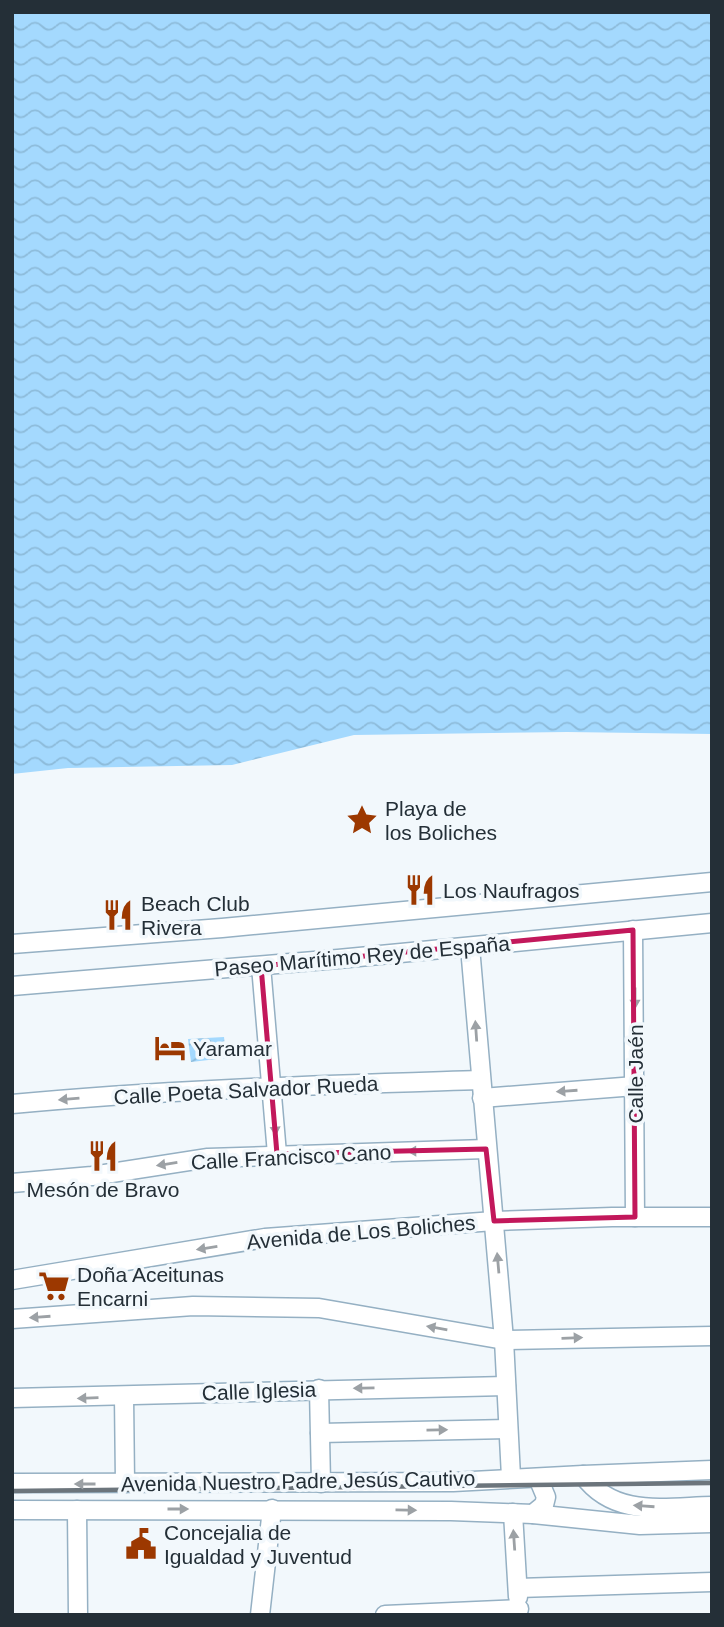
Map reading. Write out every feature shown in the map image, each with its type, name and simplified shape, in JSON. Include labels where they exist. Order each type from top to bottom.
[{"type":"street","points":[[12,944],[222,928],[712,882]]},
{"type":"street","name":"Paseo Marítimo Rey de España","points":[[12,986],[470,947],[712,923]]},
{"type":"street","name":"Calle Jaén","points":[[633,930],[635,1217]]},
{"type":"street","points":[[470,947],[504,1340],[511,1477]]},
{"type":"street","points":[[261,965],[277,1154]]},
{"type":"street","name":"Calle Poeta Salvador Rueda","points":[[12,1104],[272,1087],[481,1089],[635,1086]]},
{"type":"street","name":"Calle Francisco Cano","points":[[12,1183],[92,1176],[208,1158],[486,1149]]},
{"type":"street","name":"Avenida de Los Boliches","points":[[12,1280],[265,1238],[494,1221],[712,1217]]},
{"type":"street","points":[[12,1320],[193,1306],[319,1308],[504,1340],[712,1336]]},
{"type":"street","name":"Calle Iglesia","points":[[12,1398],[506,1386]]},
{"type":"street","points":[[319,1389],[321,1483]]},
{"type":"street","points":[[124,1396],[125,1483]]},
{"type":"street","points":[[320,1438],[508,1429]]},
{"type":"street","name":"Avenida Nuestro Padre Jesús Cautivo","points":[[12,1483],[453,1482],[511,1477],[712,1470]]},
{"type":"street","points":[[583,1475],[591,1486],[612,1501],[640,1508],[712,1506]]},
{"type":"street","points":[[533,1514],[544,1505],[547,1497],[538,1478]]},
{"type":"street","points":[[477,1479],[469,1495],[472,1504],[486,1514]]},
{"type":"street","points":[[260,1615],[272,1509]]},
{"type":"street","name":"Avenida Nuestro Padre Jesús Cautivo","points":[[12,1510],[452,1510],[486,1514],[533,1514],[609,1523],[712,1523]]},
{"type":"street","points":[[77,1510],[78,1615]]},
{"type":"street","points":[[385,1615],[519,1612],[513,1513]]},
{"type":"street","points":[[518,1588],[712,1582]]},
{"type":"highlighted area","points":[[633,930],[635,1217],[494,1221],[486,1149],[277,1154],[261,966]]},
{"type":"water","points":[[12,12],[712,12],[712,734],[567,732],[354,735],[232,765],[68,768],[12,774]]},
{"type":"water","points":[[224,1037],[226,1058],[191,1062],[188,1039]]},
{"type":"railway","points":[[12,1491],[712,1483]]},
{"type":"place","name":"Playa de los Boliches","points":[[362,820]]},
{"type":"place","name":"Los Naufragos","points":[[420,890]]},
{"type":"place","name":"Beach Club Rivera","points":[[118,915]]},
{"type":"place","name":"Yaramar","points":[[170,1048]]},
{"type":"place","name":"Mesón de Bravo","points":[[103,1156]]},
{"type":"place","name":"Doña Aceitunas Encarni","points":[[54,1286]]},
{"type":"place","name":"Concejalia de Igualdad y Juventud","points":[[141,1544]]}]
